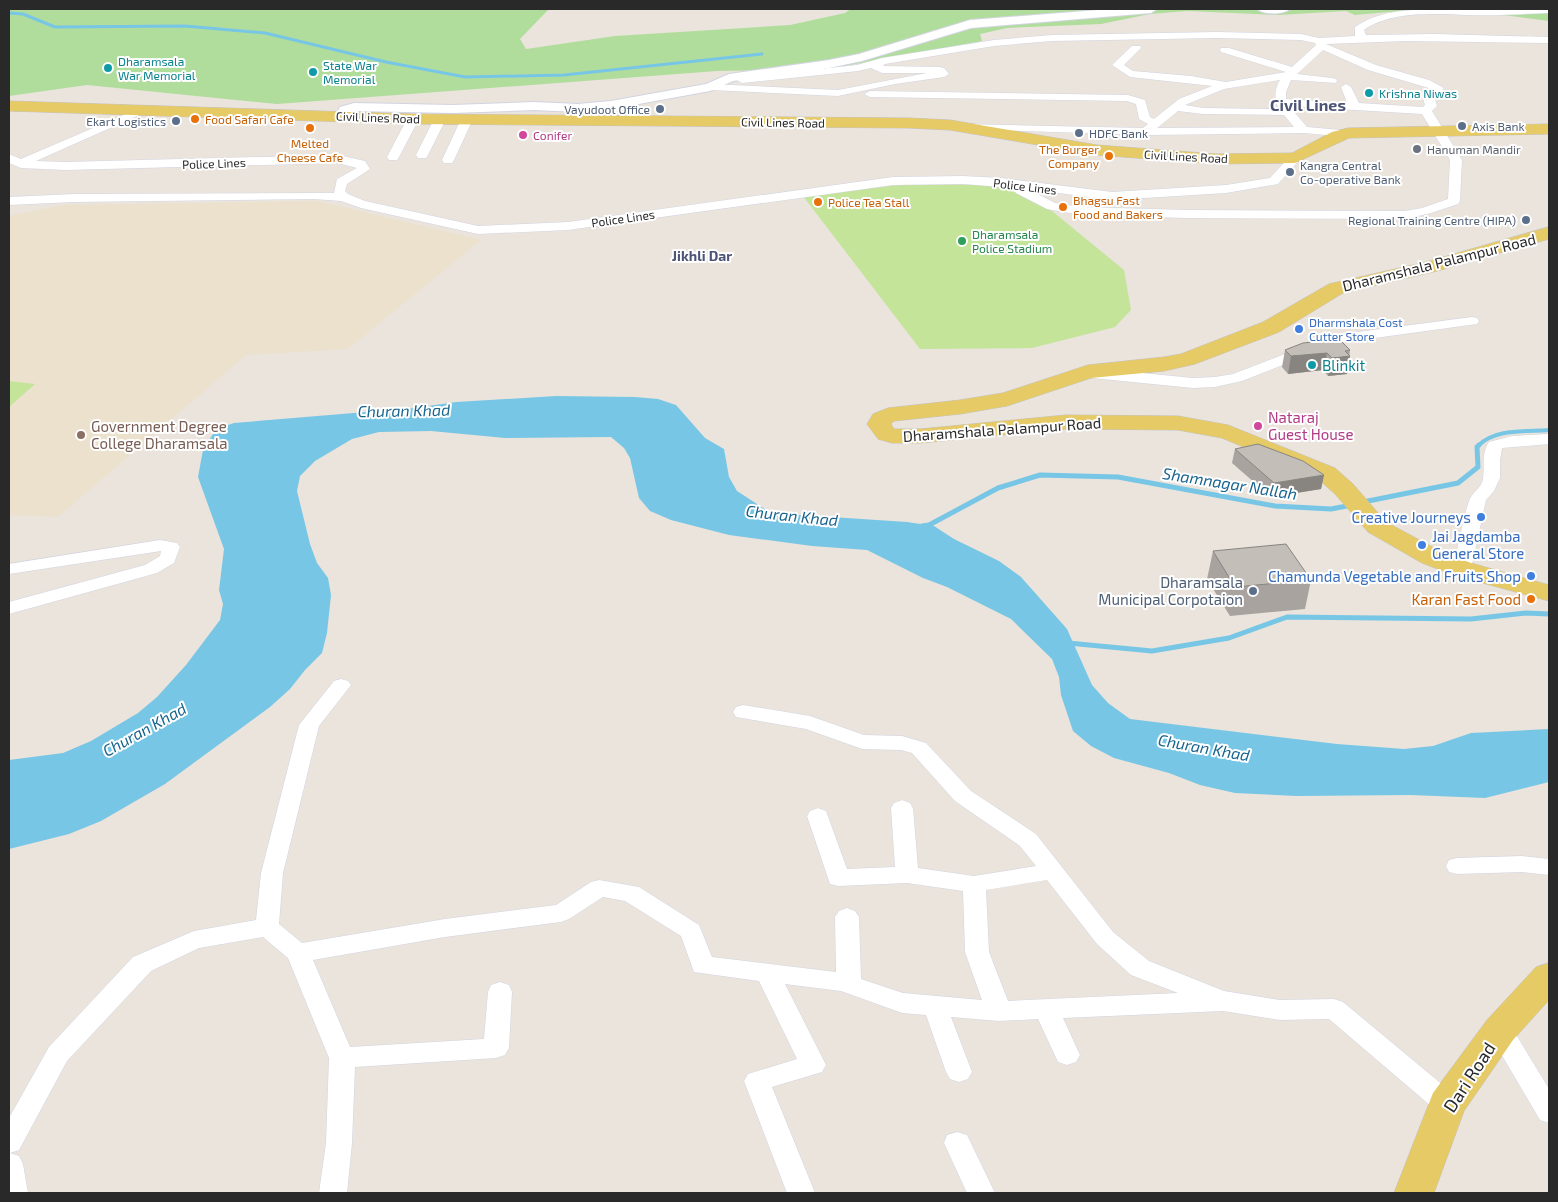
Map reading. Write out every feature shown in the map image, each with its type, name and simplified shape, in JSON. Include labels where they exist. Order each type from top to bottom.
[{"type":"main road","name":"Civil Lines Road","points":[[9,106],[413,119],[909,123],[950,125],[1097,150],[1216,159],[1295,158],[1338,136],[1348,133],[1433,120],[1474,130],[1549,129]]},
{"type":"main road","name":"Dharamshala Palampur Road","points":[[1544,590],[1431,558],[1377,527],[1335,480],[1316,468],[1228,432],[1190,424],[1066,422],[910,437],[886,434],[879,424],[881,419],[888,415],[960,407],[1015,397],[1088,372],[1164,364],[1187,359],[1271,327],[1336,288],[1430,267],[1549,233]]},
{"type":"main road","name":"Dari Road","points":[[1414,1193],[1447,1104],[1500,1030],[1549,977]]},
{"type":"street","points":[[342,116],[345,110],[354,107],[452,108],[534,106],[578,108],[611,105],[710,87],[730,78],[740,76],[837,63],[970,24],[1152,9]]},
{"type":"street","points":[[1263,9],[1284,9]]},
{"type":"street","points":[[1437,9],[1456,12]]},
{"type":"street","points":[[1361,38],[1359,29],[1365,23],[1404,13],[1549,10]]},
{"type":"street","points":[[726,81],[858,68],[882,61],[994,43],[1052,38],[1217,35],[1301,38],[1320,43],[1377,70],[1408,79],[1427,81],[1439,88],[1429,98],[1432,106],[1433,120],[1456,160],[1454,201],[1433,210],[1397,216],[1119,213],[1066,209],[1052,206],[1008,184]]},
{"type":"street","points":[[1304,130],[1283,107],[1282,84],[1320,43],[1361,38],[1549,40]]},
{"type":"street","points":[[1136,48],[1117,66],[1130,74],[1191,79],[1226,86]]},
{"type":"street","points":[[1224,50],[1292,73],[1332,81]]},
{"type":"street","points":[[838,93],[895,81],[944,74],[940,70],[882,70],[876,67],[882,61]]},
{"type":"street","points":[[1150,128],[1183,102],[1226,86],[1292,73]]},
{"type":"street","points":[[710,87],[838,93],[1128,98],[1140,102],[1150,128]]},
{"type":"street","points":[[1346,87],[1354,106]]},
{"type":"street","points":[[1176,107],[1203,111],[1354,106],[1433,120]]},
{"type":"street","points":[[21,164],[142,110]]},
{"type":"street","points":[[393,157],[413,119]]},
{"type":"street","points":[[422,155],[440,119]]},
{"type":"street","points":[[448,160],[468,119]]},
{"type":"street","points":[[950,125],[1304,130],[1348,133]]},
{"type":"street","name":"Police Lines","points":[[9,158],[21,164],[65,166],[338,159],[361,164],[364,169],[341,182],[339,190],[343,198],[361,204],[478,230],[568,226],[893,182],[963,180],[1112,196],[1226,189],[1274,181],[1295,158]]},
{"type":"street","points":[[1187,214],[1249,185]]},
{"type":"street","points":[[9,201],[74,198],[314,195],[343,198]]},
{"type":"street","points":[[1088,372],[1193,383],[1215,382],[1237,378],[1335,339],[1472,322]]},
{"type":"street","points":[[1462,568],[1478,499],[1487,492],[1492,482],[1491,459],[1495,445],[1512,441],[1549,439]]},
{"type":"street","points":[[9,569],[160,545],[171,547],[168,559],[151,569],[9,608]]},
{"type":"street","points":[[267,927],[272,873],[309,725],[341,685]]},
{"type":"street","points":[[743,712],[810,723],[862,742],[902,743],[919,748],[963,796],[1028,840],[1105,938],[1140,968],[1223,1001]]},
{"type":"street","points":[[902,808],[907,875]]},
{"type":"street","points":[[818,816],[838,878],[907,875],[974,884],[1054,871]]},
{"type":"street","points":[[1457,866],[1522,864],[1549,867]]},
{"type":"street","points":[[974,884],[977,952],[999,1011]]},
{"type":"street","points":[[298,953],[444,928],[561,913],[599,888],[631,893],[691,931],[703,965],[848,984],[902,1003],[999,1011],[1223,1001],[1280,1010],[1334,1009],[1447,1104]]},
{"type":"street","points":[[847,917],[848,984]]},
{"type":"street","points":[[267,927],[298,953],[342,1058],[339,1143],[334,1193]]},
{"type":"street","points":[[9,1142],[58,1054],[142,964],[194,940],[267,927]]},
{"type":"street","points":[[768,974],[813,1065],[757,1082],[801,1193]]},
{"type":"street","points":[[342,1058],[496,1048],[500,992]]},
{"type":"street","points":[[935,1006],[959,1072]]},
{"type":"street","points":[[1046,1009],[1067,1055]]},
{"type":"street","points":[[1500,1030],[1549,1112]]},
{"type":"street","points":[[957,1143],[981,1193]]},
{"type":"street","points":[[9,1164],[14,1193]]},
{"type":"shaded area","name":"Government Degree College Dharamsala","points":[[317,201],[481,240],[348,349],[246,355],[58,517],[9,515],[9,216],[62,205]]},
{"type":"green space","points":[[9,9],[549,9],[520,39],[526,49],[615,36],[790,25],[845,13],[851,9],[1422,9],[1355,15],[1346,11],[1279,15],[1188,11],[1150,14],[1101,24],[1007,28],[980,34],[982,41],[828,69],[717,71],[277,104],[87,85],[9,96]]},
{"type":"green space","points":[[1459,9],[1549,9],[1549,21]]},
{"type":"green space","name":"Dharamsala Police Stadium","points":[[907,184],[1000,185],[1052,211],[1124,270],[1131,310],[1115,327],[1032,348],[920,349],[803,196]]},
{"type":"green space","points":[[9,381],[35,384],[9,407]]},
{"type":"water","name":"Churan Khad","points":[[556,396],[635,397],[658,399],[676,405],[705,438],[724,449],[729,477],[737,491],[771,513],[907,522],[934,526],[954,539],[999,561],[1021,577],[1067,629],[1092,685],[1108,703],[1130,719],[1337,744],[1404,749],[1433,746],[1471,733],[1549,729],[1549,782],[1485,798],[1411,795],[1296,796],[1235,793],[1200,785],[1169,773],[1114,758],[1091,746],[1073,731],[1061,695],[1059,677],[1052,659],[1011,619],[867,550],[812,546],[729,535],[671,520],[650,511],[639,498],[630,458],[624,448],[611,437],[505,438],[431,431],[379,432],[352,439],[315,461],[300,476],[297,491],[310,544],[317,563],[328,578],[331,595],[327,633],[322,653],[290,689],[270,707],[165,784],[101,821],[69,834],[9,849],[9,760],[63,753],[91,741],[138,713],[157,697],[186,665],[220,620],[223,604],[219,590],[224,549],[198,477],[203,450],[216,429],[234,423],[414,408],[456,402]]},
{"type":"building","points":[[1339,339],[1350,350],[1345,351],[1350,356],[1332,358],[1327,353],[1291,356],[1285,350],[1303,343]]},
{"type":"building","points":[[1258,444],[1303,461],[1324,475],[1274,483],[1235,449]]},
{"type":"building","points":[[1286,544],[1311,580],[1235,587],[1213,551]]},
{"type":"waterway","points":[[9,13],[23,14],[55,27],[185,26],[265,33],[386,62],[465,77],[564,75],[762,54]]},
{"type":"waterway","name":"Shamnagar Nallah","points":[[1478,446],[1493,436],[1521,431],[1549,430]]},
{"type":"waterway","name":"Shamnagar Nallah","points":[[1363,502],[1458,483],[1478,467],[1478,446]]},
{"type":"waterway","name":"Shamnagar Nallah","points":[[922,526],[929,525],[998,488],[1040,475],[1118,477],[1275,506],[1331,509],[1352,505]]},
{"type":"waterway","points":[[1068,643],[1152,651],[1229,638],[1287,617],[1471,619],[1526,613],[1549,614]]},
{"type":"place","name":"Dharamsala War Memorial","points":[[108,68]]},
{"type":"place","name":"State War Memorial","points":[[313,72]]},
{"type":"place","name":"Krishna Niwas","points":[[1369,93]]},
{"type":"place","name":"Vayudoot Office","points":[[660,109]]},
{"type":"place","name":"Food Safari Cafe","points":[[195,119]]},
{"type":"place","name":"Ekart Logistics","points":[[176,121]]},
{"type":"place","name":"Axis Bank","points":[[1462,126]]},
{"type":"place","name":"Melted Cheese Cafe","points":[[310,128]]},
{"type":"place","name":"HDFC Bank","points":[[1079,133]]},
{"type":"place","name":"Conifer","points":[[523,135]]},
{"type":"place","name":"Hanuman Mandir","points":[[1417,149]]},
{"type":"place","name":"The Burger Company","points":[[1109,156]]},
{"type":"place","name":"Kangra Central Co-operative Bank","points":[[1290,172]]},
{"type":"place","name":"Police Tea Stall","points":[[818,202]]},
{"type":"place","name":"Bhagsu Fast Food and Bakers","points":[[1063,207]]},
{"type":"place","name":"Regional Training Centre (HIPA)","points":[[1526,220]]},
{"type":"place","name":"Dharamsala Police Stadium","points":[[962,241]]},
{"type":"place","name":"Dharmshala Cost Cutter Store","points":[[1299,329]]},
{"type":"place","name":"Blinkit","points":[[1312,365]]},
{"type":"place","name":"Nataraj Guest House","points":[[1258,426]]},
{"type":"place","name":"Government Degree College Dharamsala","points":[[81,435]]},
{"type":"place","name":"Creative Journeys","points":[[1481,517]]},
{"type":"place","name":"Jai Jagdamba General Store","points":[[1422,545]]},
{"type":"place","name":"Chamunda Vegetable and Fruits Shop","points":[[1531,576]]},
{"type":"place","name":"Dharamsala Municipal Corpotaion","points":[[1253,591]]},
{"type":"place","name":"Karan Fast Food","points":[[1531,599]]},
{"type":"district","name":"Civil Lines","points":[[1308,104]]},
{"type":"district","name":"Jikhli Dar","points":[[702,255]]}]
